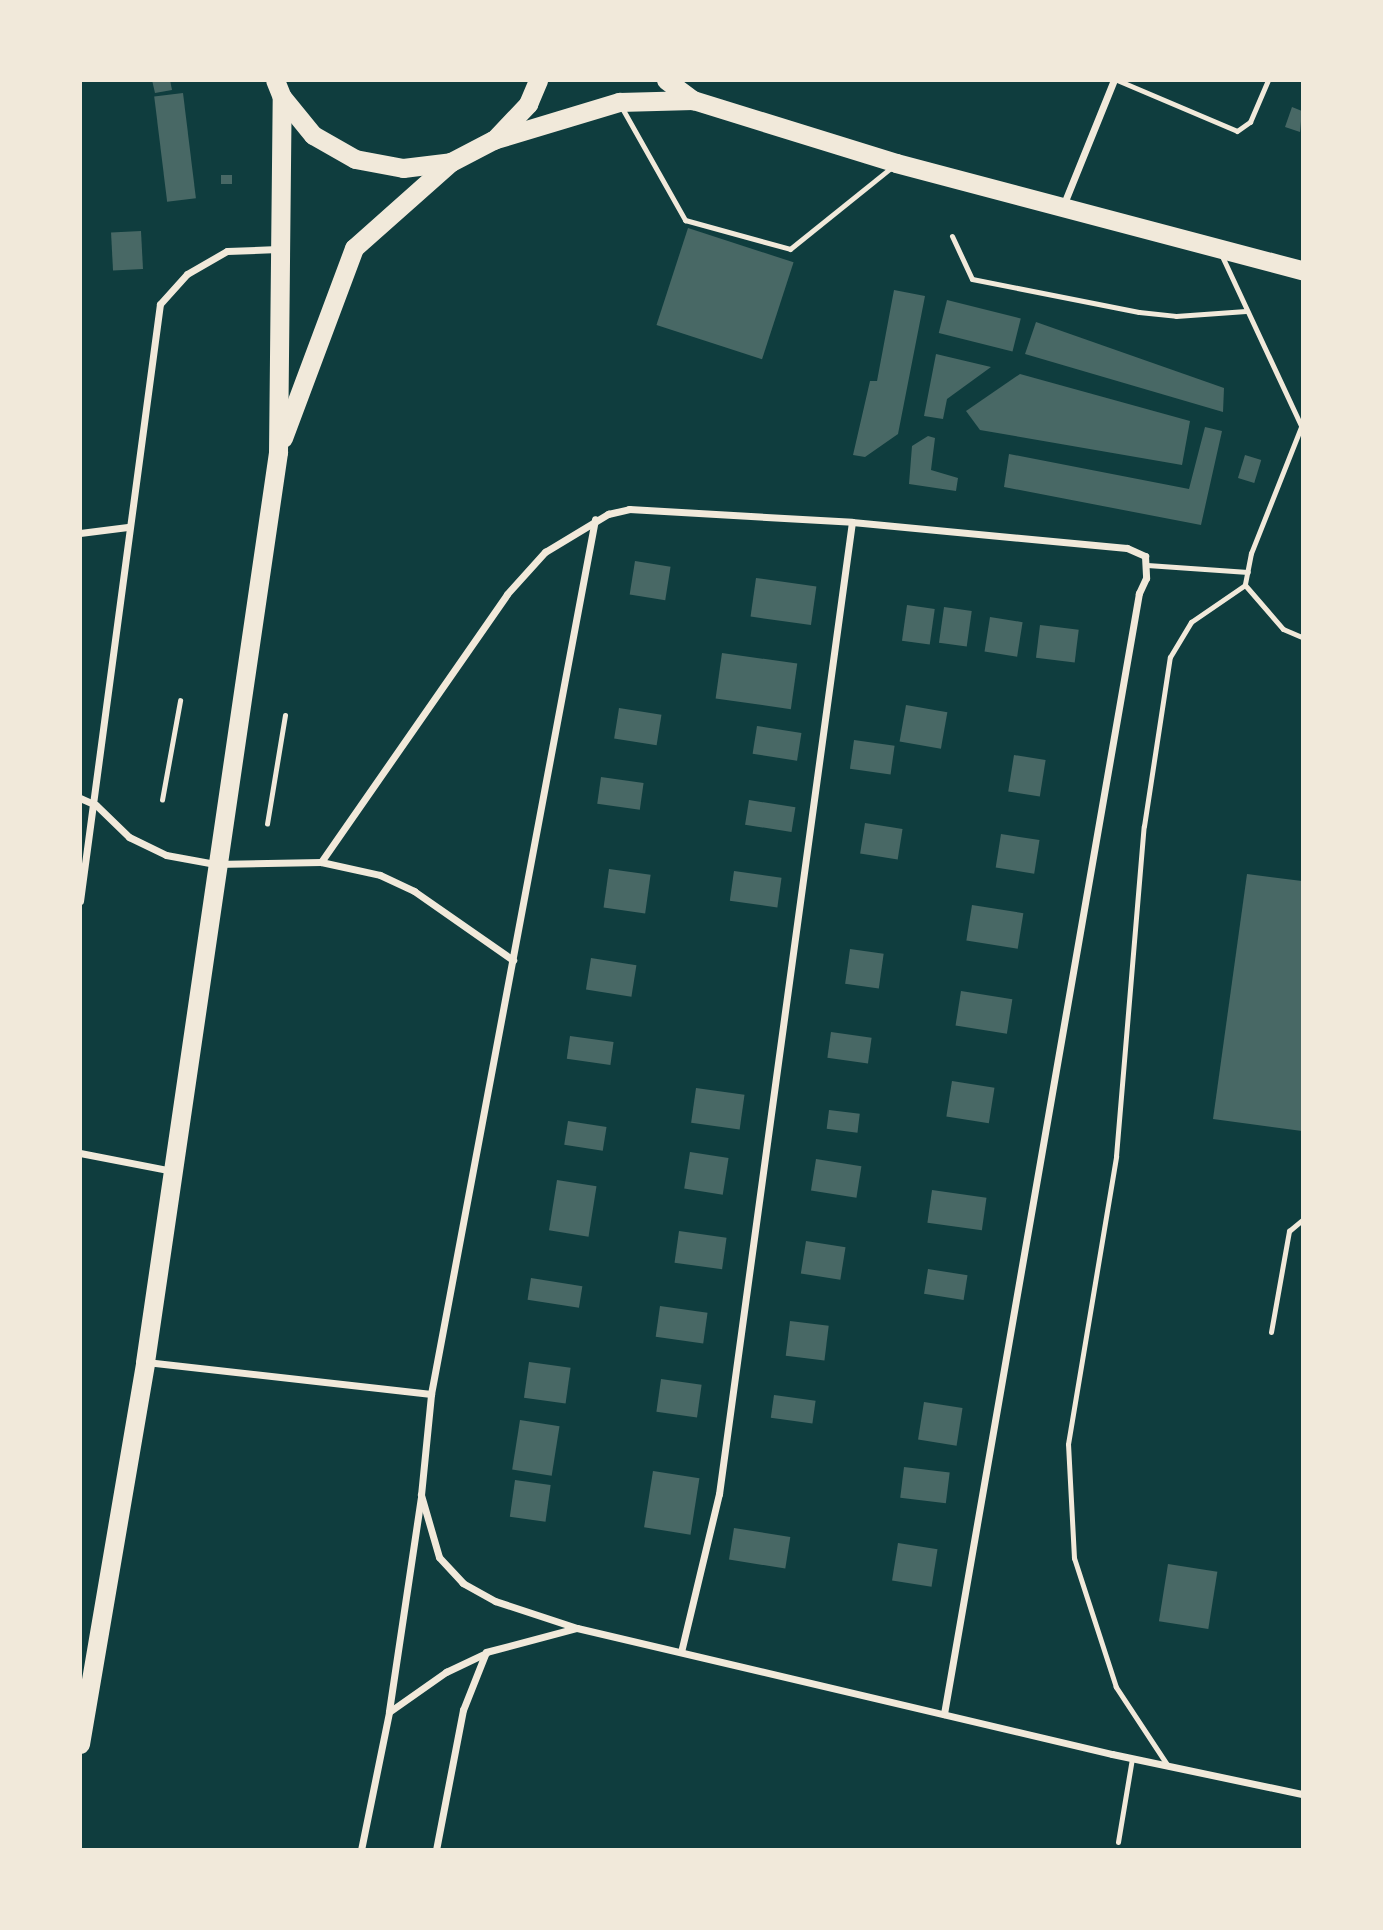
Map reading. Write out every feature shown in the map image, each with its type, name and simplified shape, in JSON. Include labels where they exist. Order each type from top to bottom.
[{"type":"highway","points":[[493,140],[528,104],[538,80]]},
{"type":"highway","points":[[666,80],[693,100]]},
{"type":"highway","points":[[278,89],[313,135],[355,159],[403,169],[451,162]]},
{"type":"highway","points":[[80,1744],[145,1362],[215,863],[278,452],[282,249],[278,89]]},
{"type":"highway","points":[[278,452],[354,248],[451,162],[493,140],[618,102],[693,100],[897,163],[1220,251],[1303,270]]},
{"type":"street","points":[[1062,207],[1115,80]]},
{"type":"street","points":[[80,901],[96,805],[128,527],[160,304],[187,274],[227,251],[282,249]]},
{"type":"street","points":[[321,862],[507,594],[545,552],[595,519],[629,509],[852,522],[1127,548],[1145,556],[1147,565],[1135,619],[944,1714]]},
{"type":"street","points":[[361,1850],[388,1712],[421,1495],[431,1394],[595,519]]},
{"type":"street","points":[[681,1652],[719,1494],[852,522]]},
{"type":"street","points":[[80,533],[128,527]]},
{"type":"street","points":[[80,799],[96,805],[129,837],[166,855],[215,863],[321,862],[380,875],[414,891],[513,960]]},
{"type":"street","points":[[80,1153],[173,1171]]},
{"type":"street","points":[[145,1362],[431,1394]]},
{"type":"street","points":[[421,1495],[439,1557],[463,1583],[495,1601],[577,1628],[1132,1758],[1303,1794]]},
{"type":"street","points":[[388,1712],[446,1672],[486,1652],[577,1628]]},
{"type":"street","points":[[436,1850],[463,1710],[486,1652]]},
{"type":"lane","points":[[1115,80],[1237,131],[1250,122],[1268,80]]},
{"type":"lane","points":[[618,102],[685,220],[790,249],[897,163]]},
{"type":"lane","points":[[952,236],[972,279],[1139,312],[1176,316],[1246,311]]},
{"type":"lane","points":[[1168,1766],[1116,1687],[1074,1558],[1068,1444],[1116,1156],[1144,826],[1170,657],[1191,622],[1245,585],[1302,428],[1220,251]]},
{"type":"lane","points":[[1147,565],[1248,572]]},
{"type":"lane","points":[[1245,585],[1283,629],[1303,637]]},
{"type":"lane","points":[[1271,1332],[1289,1231],[1303,1220]]},
{"type":"lane","points":[[1118,1842],[1132,1758]]},
{"type":"path","points":[[162,800],[180,701]]},
{"type":"path","points":[[267,824],[285,715]]},
{"type":"building","points":[[152,80],[170,80],[172,90],[155,93]]},
{"type":"building","points":[[183,93],[196,198],[167,202],[154,97]]},
{"type":"building","points":[[1292,107],[1302,111],[1300,132],[1285,127]]},
{"type":"building","points":[[221,175],[232,175],[232,184],[221,184]]},
{"type":"building","points":[[688,228],[794,262],[762,359],[656,325]]},
{"type":"building","points":[[141,231],[143,269],[113,271],[111,233]]},
{"type":"building","points":[[894,290],[925,296],[898,434],[865,457],[853,455],[870,381],[877,381]]},
{"type":"building","points":[[947,300],[1021,318],[1013,351],[939,333]]},
{"type":"building","points":[[1036,322],[1224,388],[1223,412],[1025,354]]},
{"type":"building","points":[[936,354],[991,367],[947,399],[943,419],[924,416]]},
{"type":"building","points":[[1020,374],[1190,421],[1182,465],[980,430],[966,411]]},
{"type":"building","points":[[1205,427],[1222,431],[1201,525],[1004,487],[1009,454],[1189,489]]},
{"type":"building","points":[[928,436],[935,438],[931,470],[958,478],[956,491],[909,484],[912,446]]},
{"type":"building","points":[[1245,455],[1261,460],[1254,483],[1238,478]]},
{"type":"building","points":[[635,561],[671,567],[665,600],[630,595]]},
{"type":"building","points":[[756,578],[816,586],[811,625],[751,617]]},
{"type":"building","points":[[907,605],[935,609],[930,645],[902,641]]},
{"type":"building","points":[[944,607],[972,611],[967,647],[939,643]]},
{"type":"building","points":[[990,617],[1023,622],[1017,657],[985,652]]},
{"type":"building","points":[[1040,625],[1079,630],[1075,663],[1036,658]]},
{"type":"building","points":[[722,653],[797,664],[791,709],[716,699]]},
{"type":"building","points":[[906,705],[947,712],[941,749],[900,741]]},
{"type":"building","points":[[619,708],[661,715],[657,745],[614,739]]},
{"type":"building","points":[[757,726],[801,733],[797,761],[753,754]]},
{"type":"building","points":[[854,740],[895,746],[891,774],[850,769]]},
{"type":"building","points":[[1014,755],[1046,760],[1040,797],[1008,792]]},
{"type":"building","points":[[601,777],[644,783],[640,810],[597,804]]},
{"type":"building","points":[[749,800],[795,807],[792,832],[745,825]]},
{"type":"building","points":[[865,823],[903,829],[898,860],[860,854]]},
{"type":"building","points":[[1001,834],[1040,840],[1034,874],[996,868]]},
{"type":"building","points":[[609,869],[651,875],[645,913],[604,908]]},
{"type":"building","points":[[734,871],[782,878],[777,907],[730,901]]},
{"type":"building","points":[[1247,874],[1302,881],[1302,1131],[1213,1119]]},
{"type":"building","points":[[972,905],[1023,913],[1018,949],[966,941]]},
{"type":"building","points":[[850,949],[884,954],[879,988],[845,984]]},
{"type":"building","points":[[591,958],[636,965],[631,997],[586,990]]},
{"type":"building","points":[[961,991],[1012,999],[1007,1034],[956,1026]]},
{"type":"building","points":[[831,1032],[872,1038],[868,1063],[827,1058]]},
{"type":"building","points":[[570,1036],[614,1042],[610,1065],[567,1059]]},
{"type":"building","points":[[952,1081],[994,1088],[989,1123],[946,1117]]},
{"type":"building","points":[[696,1088],[745,1095],[740,1129],[691,1123]]},
{"type":"building","points":[[829,1110],[860,1114],[857,1133],[827,1129]]},
{"type":"building","points":[[568,1121],[607,1127],[603,1151],[564,1145]]},
{"type":"building","points":[[690,1152],[729,1158],[723,1195],[684,1189]]},
{"type":"building","points":[[816,1159],[861,1166],[856,1198],[811,1191]]},
{"type":"building","points":[[557,1180],[597,1186],[589,1237],[549,1230]]},
{"type":"building","points":[[932,1190],[986,1198],[982,1230],[927,1223]]},
{"type":"building","points":[[679,1231],[727,1238],[722,1269],[675,1263]]},
{"type":"building","points":[[806,1241],[846,1247],[840,1280],[801,1274]]},
{"type":"building","points":[[928,1269],[968,1275],[964,1300],[924,1294]]},
{"type":"building","points":[[531,1278],[582,1286],[579,1308],[528,1300]]},
{"type":"building","points":[[660,1306],[708,1313],[703,1343],[656,1337]]},
{"type":"building","points":[[790,1321],[829,1326],[824,1360],[786,1356]]},
{"type":"building","points":[[529,1362],[571,1368],[566,1403],[524,1398]]},
{"type":"building","points":[[661,1379],[702,1385],[697,1417],[656,1412]]},
{"type":"building","points":[[774,1395],[816,1401],[812,1424],[771,1418]]},
{"type":"building","points":[[924,1402],[963,1408],[957,1446],[918,1440]]},
{"type":"building","points":[[520,1420],[560,1426],[552,1476],[512,1469]]},
{"type":"building","points":[[904,1467],[950,1473],[946,1503],[900,1498]]},
{"type":"building","points":[[653,1471],[699,1478],[691,1535],[644,1527]]},
{"type":"building","points":[[515,1480],[551,1485],[546,1522],[510,1517]]},
{"type":"building","points":[[734,1528],[790,1537],[785,1569],[729,1560]]},
{"type":"building","points":[[898,1543],[938,1549],[932,1587],[892,1581]]},
{"type":"building","points":[[1168,1564],[1217,1572],[1208,1629],[1159,1621]]}]
